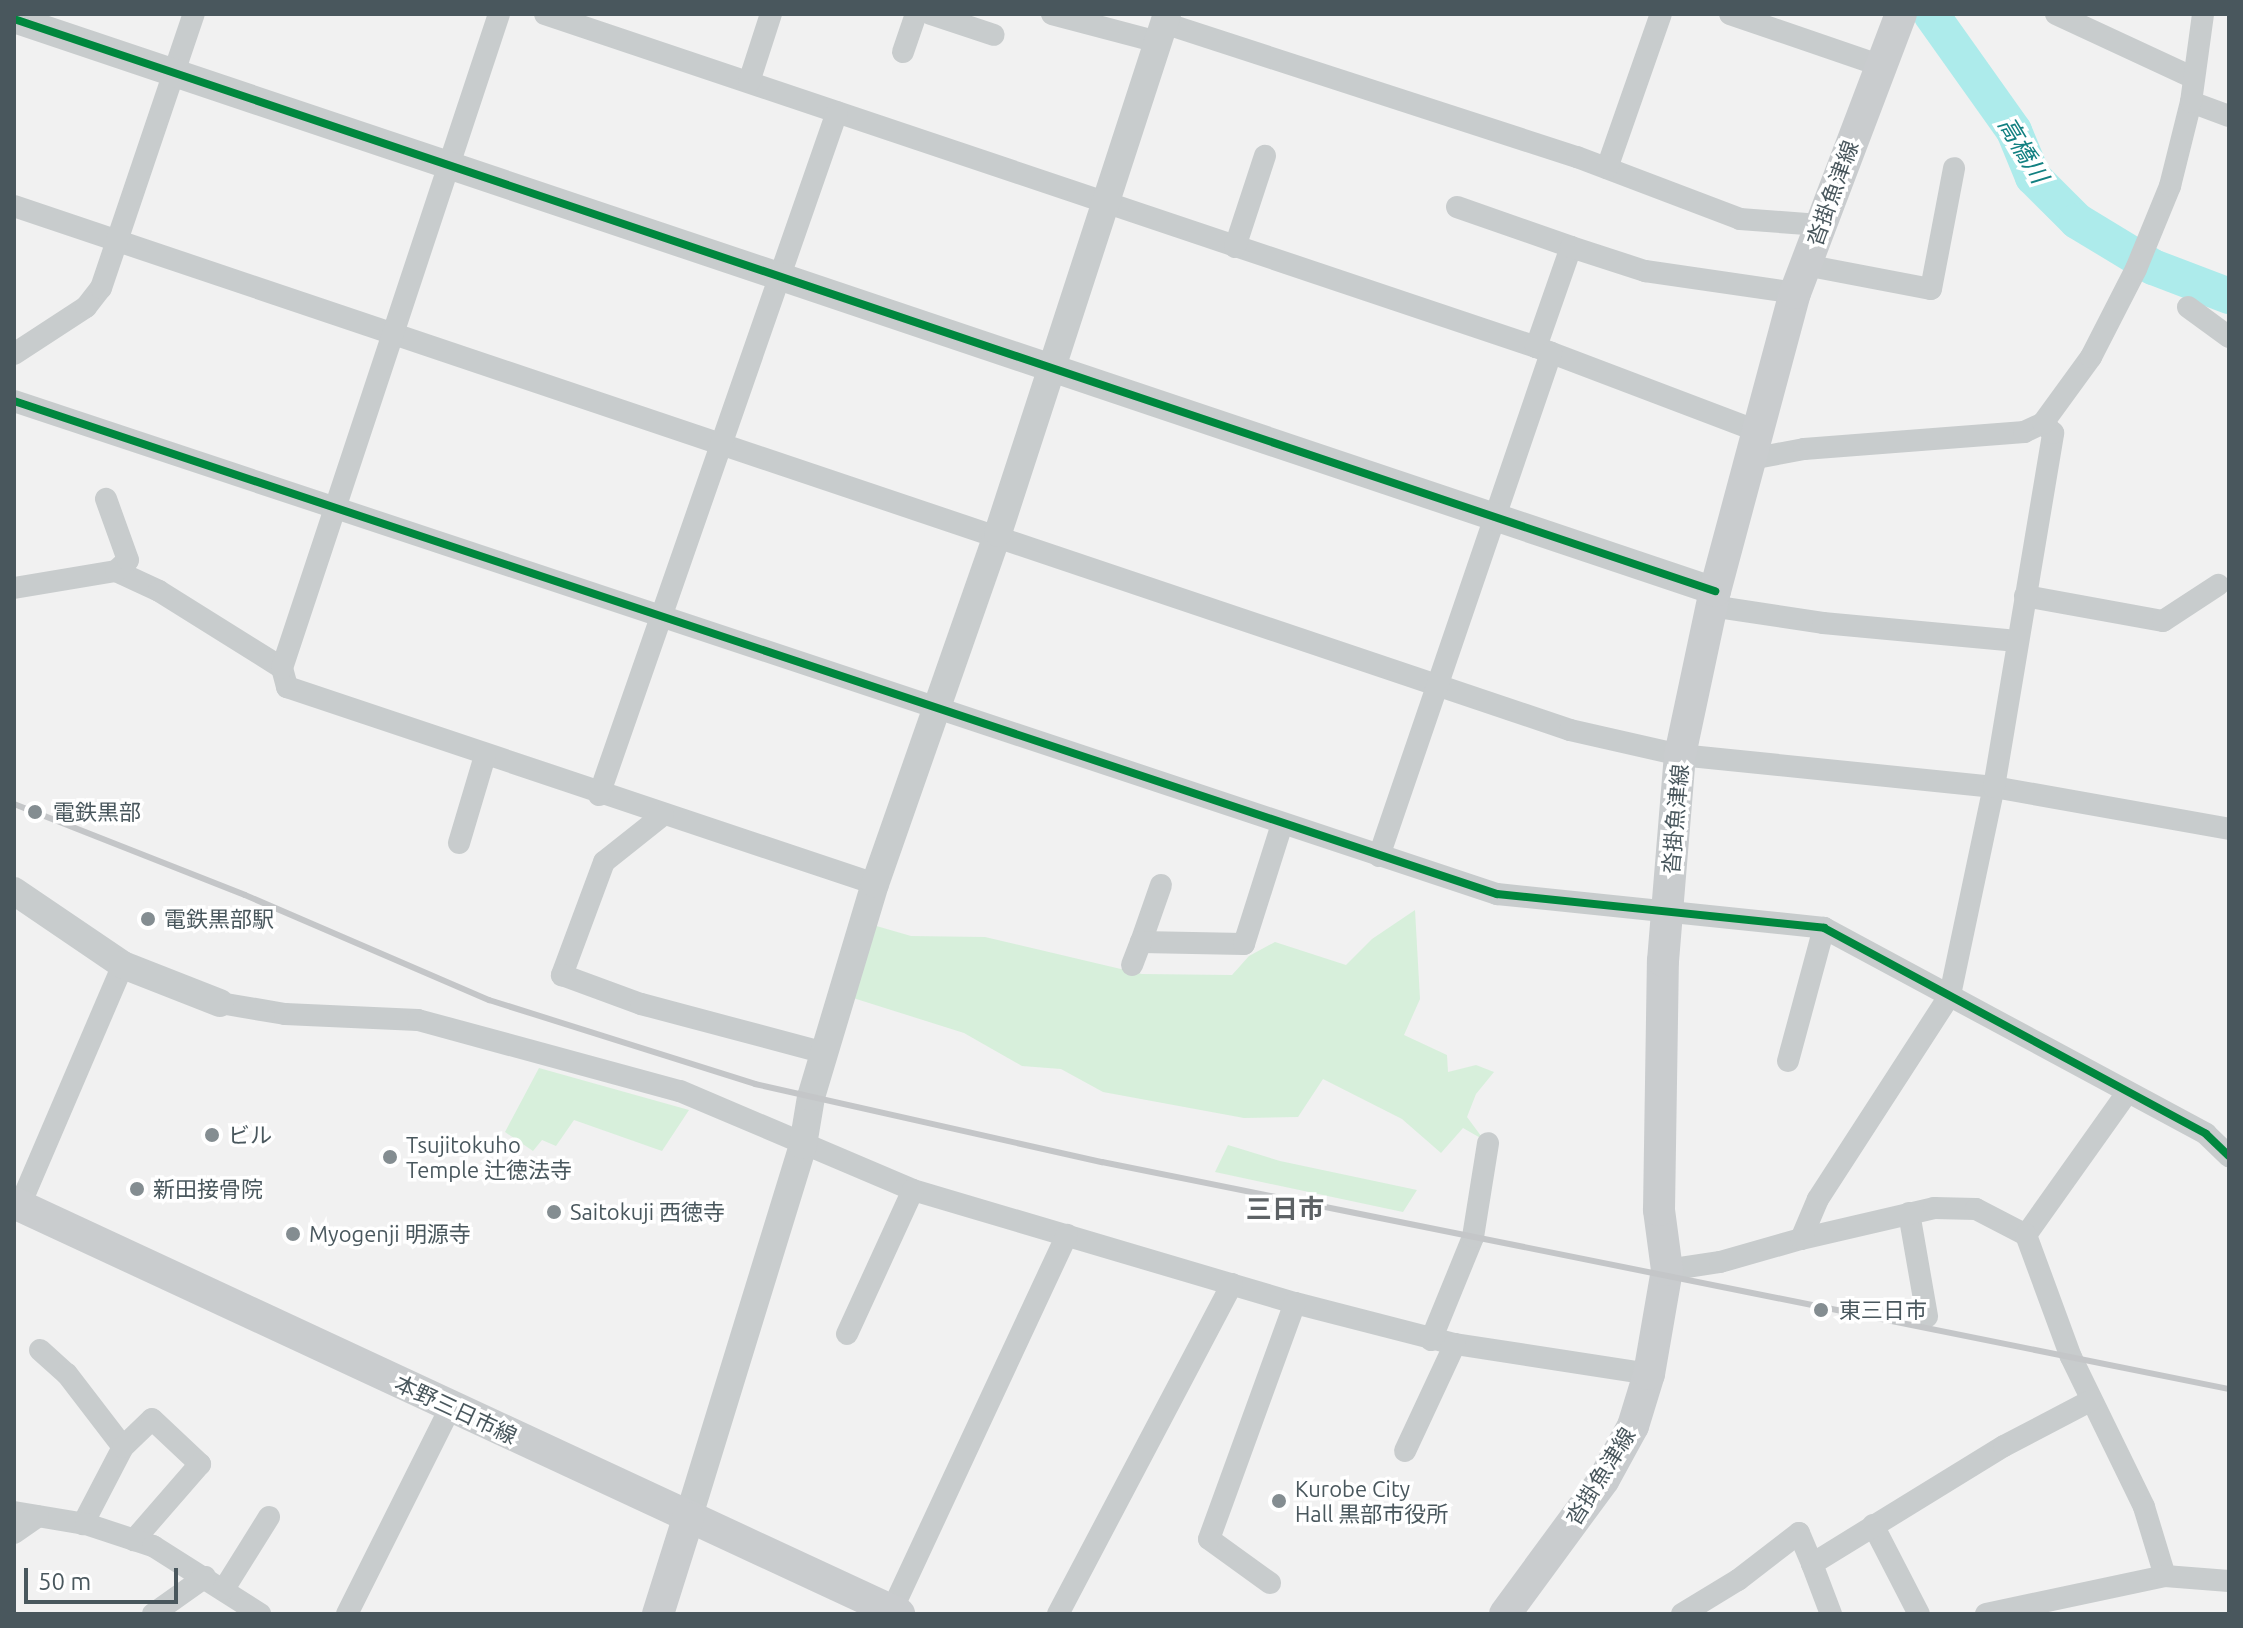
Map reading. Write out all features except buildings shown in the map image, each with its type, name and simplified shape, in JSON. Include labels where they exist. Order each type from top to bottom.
[{"type":"main road","name":"沓掛魚津線","points":[[1505,1614],[1604,1479],[1633,1426],[1649,1374],[1667,1270],[1659,1210],[1667,910],[1680,755],[1713,599],[1800,279],[1901,14]]},
{"type":"main road","name":"本野三日市線","points":[[17,1204],[688,1519],[896,1612]]},
{"type":"main road","points":[[658,1614],[688,1519]]},
{"type":"street","points":[[14,354],[86,307],[101,288],[194,14]]},
{"type":"street","points":[[499,14],[337,510],[282,668],[287,687],[599,795],[875,884]]},
{"type":"street","points":[[545,14],[581,20],[749,82],[1544,350],[1754,445],[1804,449],[2024,432],[2043,423],[2077,383],[2136,269],[2170,186],[2191,102],[2203,14]]},
{"type":"street","points":[[749,82],[771,14]]},
{"type":"street","points":[[903,52],[916,14]]},
{"type":"street","points":[[931,14],[994,35]]},
{"type":"street","points":[[1052,14],[1163,26],[1607,168],[1740,219],[1820,225]]},
{"type":"street","points":[[1607,168],[1661,14]]},
{"type":"street","points":[[1730,14],[1879,65]]},
{"type":"street","points":[[2056,14],[2194,78]]},
{"type":"street","points":[[14,19],[1498,519],[1713,599],[1823,623],[2017,641]]},
{"type":"street","points":[[688,1519],[803,1145],[825,1053],[875,884],[998,533],[1103,202],[1163,26]]},
{"type":"street","points":[[2191,102],[2229,116]]},
{"type":"street","points":[[599,795],[837,112]]},
{"type":"street","points":[[1235,247],[1265,156]]},
{"type":"street","points":[[1457,207],[1645,271],[1931,289],[1954,168]]},
{"type":"street","points":[[14,206],[720,444],[998,533],[1437,681],[1570,730],[1680,755],[1994,787],[2229,829]]},
{"type":"street","points":[[1379,856],[1437,681],[1498,519],[1571,247]]},
{"type":"street","points":[[2188,307],[2229,337]]},
{"type":"street","points":[[14,401],[936,711],[1497,894],[1824,928],[2206,1134],[2229,1156]]},
{"type":"street","points":[[1801,1239],[1818,1199],[1950,995],[1994,787],[2053,433],[2043,423]]},
{"type":"street","points":[[14,588],[116,571],[128,560],[106,499]]},
{"type":"street","points":[[116,571],[159,591],[282,668]]},
{"type":"street","points":[[2025,596],[2163,621],[2218,585]]},
{"type":"street","points":[[459,843],[485,756]]},
{"type":"street","points":[[663,815],[604,862],[562,975],[641,1004],[825,1053]]},
{"type":"street","points":[[1141,942],[1244,944],[1282,824]]},
{"type":"street","points":[[1132,965],[1161,885]]},
{"type":"street","points":[[14,891],[123,965],[220,1003],[285,1014],[418,1020],[680,1091],[913,1190],[1295,1303],[1431,1340],[1649,1374]]},
{"type":"street","points":[[1788,1061],[1824,928]]},
{"type":"street","points":[[17,1204],[123,965]]},
{"type":"street","points":[[2026,1235],[2127,1093]]},
{"type":"street","points":[[1431,1340],[1473,1237],[1488,1143]]},
{"type":"street","points":[[847,1334],[913,1190]]},
{"type":"street","points":[[1667,1270],[1720,1262],[1801,1239],[1934,1208],[1976,1209],[2026,1235],[2090,1401],[2144,1507],[2165,1576]]},
{"type":"street","points":[[1909,1213],[1927,1316]]},
{"type":"street","points":[[896,1612],[1067,1235]]},
{"type":"street","points":[[1058,1614],[1232,1284]]},
{"type":"street","points":[[1270,1583],[1209,1539],[1295,1303]]},
{"type":"street","points":[[1405,1451],[1455,1344]]},
{"type":"street","points":[[40,1350],[67,1374],[123,1447]]},
{"type":"street","points":[[1812,1564],[1873,1525],[2090,1401]]},
{"type":"street","points":[[347,1614],[451,1406]]},
{"type":"street","points":[[83,1524],[123,1447],[152,1419],[200,1464],[134,1540]]},
{"type":"street","points":[[14,1512],[83,1524],[134,1540],[205,1577],[260,1614]]},
{"type":"street","points":[[14,1533],[38,1516]]},
{"type":"street","points":[[224,1589],[269,1517]]},
{"type":"street","points":[[1873,1525],[1919,1614]]},
{"type":"street","points":[[1682,1614],[1738,1580],[1799,1533],[1831,1614]]},
{"type":"street","points":[[1986,1614],[2165,1576],[2229,1581]]},
{"type":"street","points":[[153,1614],[205,1577]]},
{"type":"green space","points":[[1415,910],[1420,999],[1404,1035],[1447,1055],[1448,1072],[1476,1065],[1494,1072],[1476,1094],[1467,1117],[1484,1140],[1463,1128],[1441,1153],[1402,1119],[1323,1079],[1298,1117],[1244,1118],[1103,1092],[1061,1069],[1022,1066],[964,1033],[850,997],[873,925],[911,936],[985,937],[1142,974],[1232,975],[1249,956],[1275,942],[1346,965],[1372,939]]},
{"type":"green space","points":[[539,1068],[689,1110],[662,1151],[574,1120],[556,1146],[542,1140],[533,1151],[505,1132]]},
{"type":"green space","points":[[1228,1145],[1280,1161],[1417,1190],[1403,1212],[1215,1172]]},
{"type":"waterway","name":"高橋川","points":[[1931,14],[2014,131],[2033,177],[2077,221],[2153,267],[2229,296]]},
{"type":"railway","points":[[14,804],[245,895],[489,1000],[755,1084],[1102,1162],[2229,1389]]},
{"type":"cycle path","points":[[14,19],[1715,591]]},
{"type":"cycle path","points":[[14,401],[1497,894],[1824,928],[2206,1134],[2229,1156]]},
{"type":"place","name":"電鉄黒部","points":[[35,812]]},
{"type":"place","name":"電鉄黒部駅","points":[[148,919]]},
{"type":"place","name":"ビル","points":[[212,1135]]},
{"type":"place","name":"Tsujitokuho Temple 辻徳法寺","points":[[390,1157]]},
{"type":"place","name":"新田接骨院","points":[[137,1189]]},
{"type":"place","name":"Saitokuji 西徳寺","points":[[554,1212]]},
{"type":"place","name":"Myogenji 明源寺","points":[[293,1234]]},
{"type":"place","name":"東三日市","points":[[1821,1310]]},
{"type":"place","name":"Kurobe City Hall 黒部市役所","points":[[1279,1501]]},
{"type":"district","name":"三日市","points":[[1285,1209]]}]
